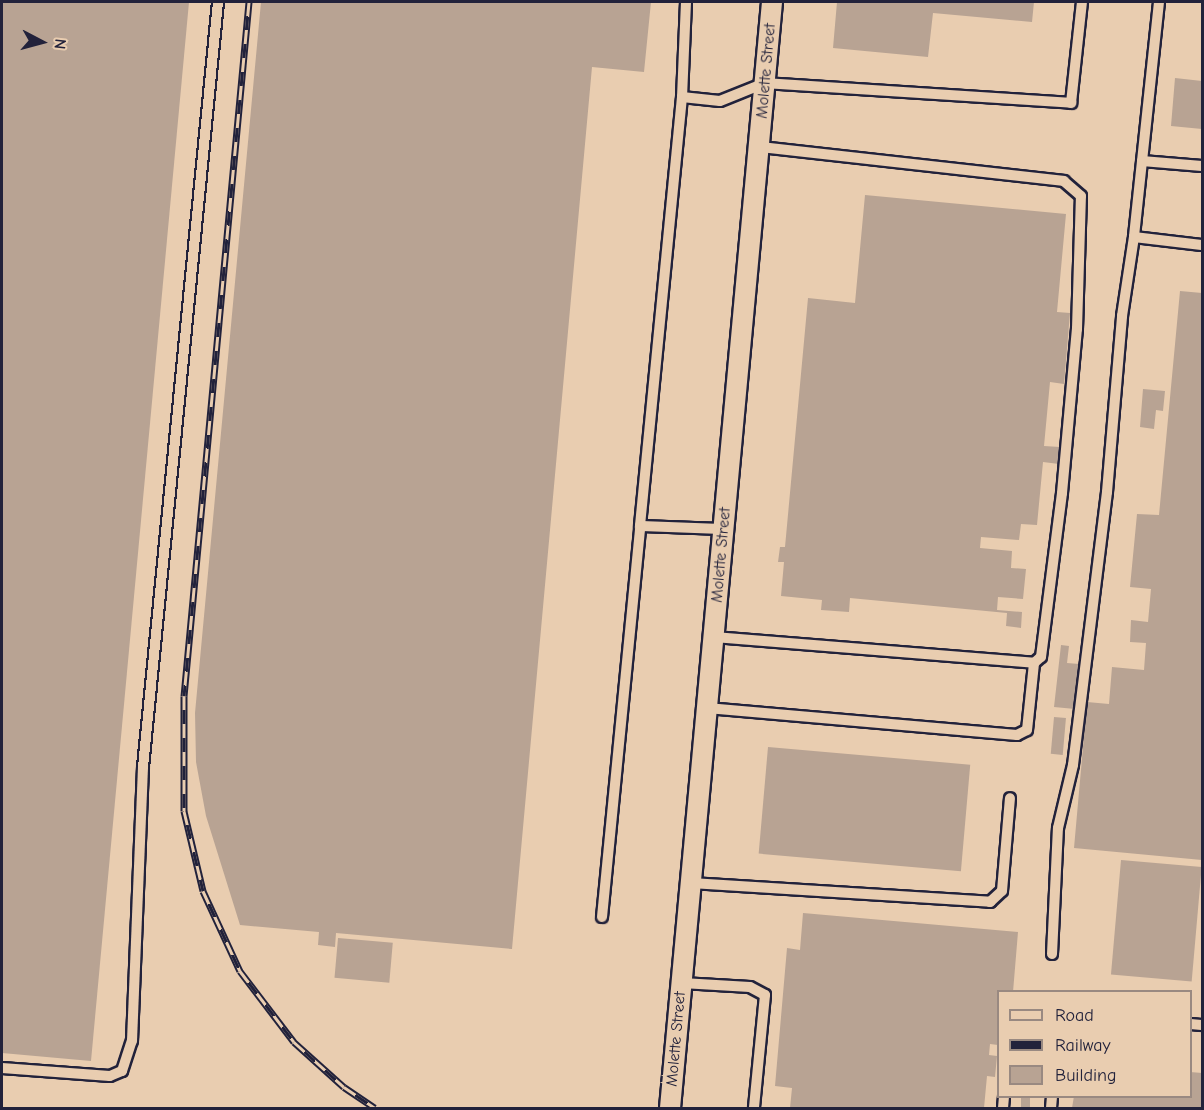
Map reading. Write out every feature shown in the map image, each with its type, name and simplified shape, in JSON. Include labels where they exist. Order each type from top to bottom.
[{"type":"street","name":"Molette Street","points":[[670,1108],[772,2]]},
{"type":"lane","points":[[2,1068],[92,1077],[111,1076],[122,1071],[132,1041],[143,767],[218,2]]},
{"type":"lane","points":[[602,917],[682,97],[686,2]]},
{"type":"lane","points":[[682,97],[720,101],[765,83],[1071,103],[1082,2]]},
{"type":"lane","points":[[1052,954],[1058,828],[1073,765],[1107,492],[1122,316],[1134,237],[1159,2]]},
{"type":"lane","points":[[707,708],[1017,735],[1027,730],[1034,663],[1041,657],[1062,493],[1077,329],[1082,196],[1064,181],[759,147]]},
{"type":"lane","points":[[1142,160],[1203,166]]},
{"type":"lane","points":[[1134,237],[1203,245]]},
{"type":"lane","points":[[640,526],[723,529]]},
{"type":"lane","points":[[714,637],[1034,663]]},
{"type":"lane","points":[[691,883],[990,902],[1002,891],[1010,798]]},
{"type":"lane","points":[[682,983],[750,987],[765,995],[754,1108]]},
{"type":"building","points":[[2,2],[189,2],[91,1061],[2,1053]]},
{"type":"building","points":[[261,2],[651,2],[644,72],[592,67],[512,949],[336,933],[335,947],[318,945],[319,932],[240,925],[206,816],[196,762],[195,713]]},
{"type":"building","points":[[837,2],[1034,2],[1032,22],[933,13],[928,57],[833,48]]},
{"type":"building","points":[[1175,78],[1202,81],[1202,129],[1171,126]]},
{"type":"building","points":[[865,195],[1066,214],[1057,312],[1070,313],[1064,384],[1050,382],[1044,446],[1060,447],[1059,464],[1043,462],[1037,525],[1021,524],[1019,540],[981,537],[980,548],[1012,551],[1011,568],[1026,569],[1023,599],[998,597],[997,610],[1022,612],[1021,628],[1006,626],[1007,613],[850,598],[849,612],[821,610],[822,600],[781,596],[784,562],[778,562],[780,547],[785,547],[808,298],[855,303]]},
{"type":"building","points":[[1180,291],[1202,293],[1202,860],[1074,848],[1087,702],[1109,704],[1112,667],[1144,670],[1146,643],[1130,642],[1131,620],[1148,622],[1151,589],[1130,587],[1137,514],[1159,515]]},
{"type":"building","points":[[1143,389],[1165,391],[1163,411],[1156,410],[1154,429],[1140,427]]},
{"type":"building","points":[[1061,645],[1069,646],[1067,663],[1079,664],[1075,709],[1054,707]]},
{"type":"building","points":[[1054,717],[1066,718],[1063,755],[1051,754]]},
{"type":"building","points":[[768,747],[970,765],[961,871],[759,854]]},
{"type":"building","points":[[1121,860],[1202,867],[1192,982],[1111,975]]},
{"type":"building","points":[[803,913],[1018,932],[1013,990],[997,990],[997,1045],[990,1044],[989,1055],[997,1056],[995,1077],[987,1076],[984,1108],[790,1108],[792,1088],[775,1086],[787,948],[800,950]]},
{"type":"building","points":[[338,938],[393,943],[389,983],[335,978]]},
{"type":"building","points":[[1192,1072],[1202,1073],[1202,1108],[1072,1108],[1074,1098],[1192,1098]]},
{"type":"building","points":[[1021,1098],[1030,1098],[1030,1108],[1021,1108]]},
{"type":"railway","points":[[249,2],[184,696],[184,811],[203,891],[240,971],[294,1042],[344,1087],[375,1108]]}]
